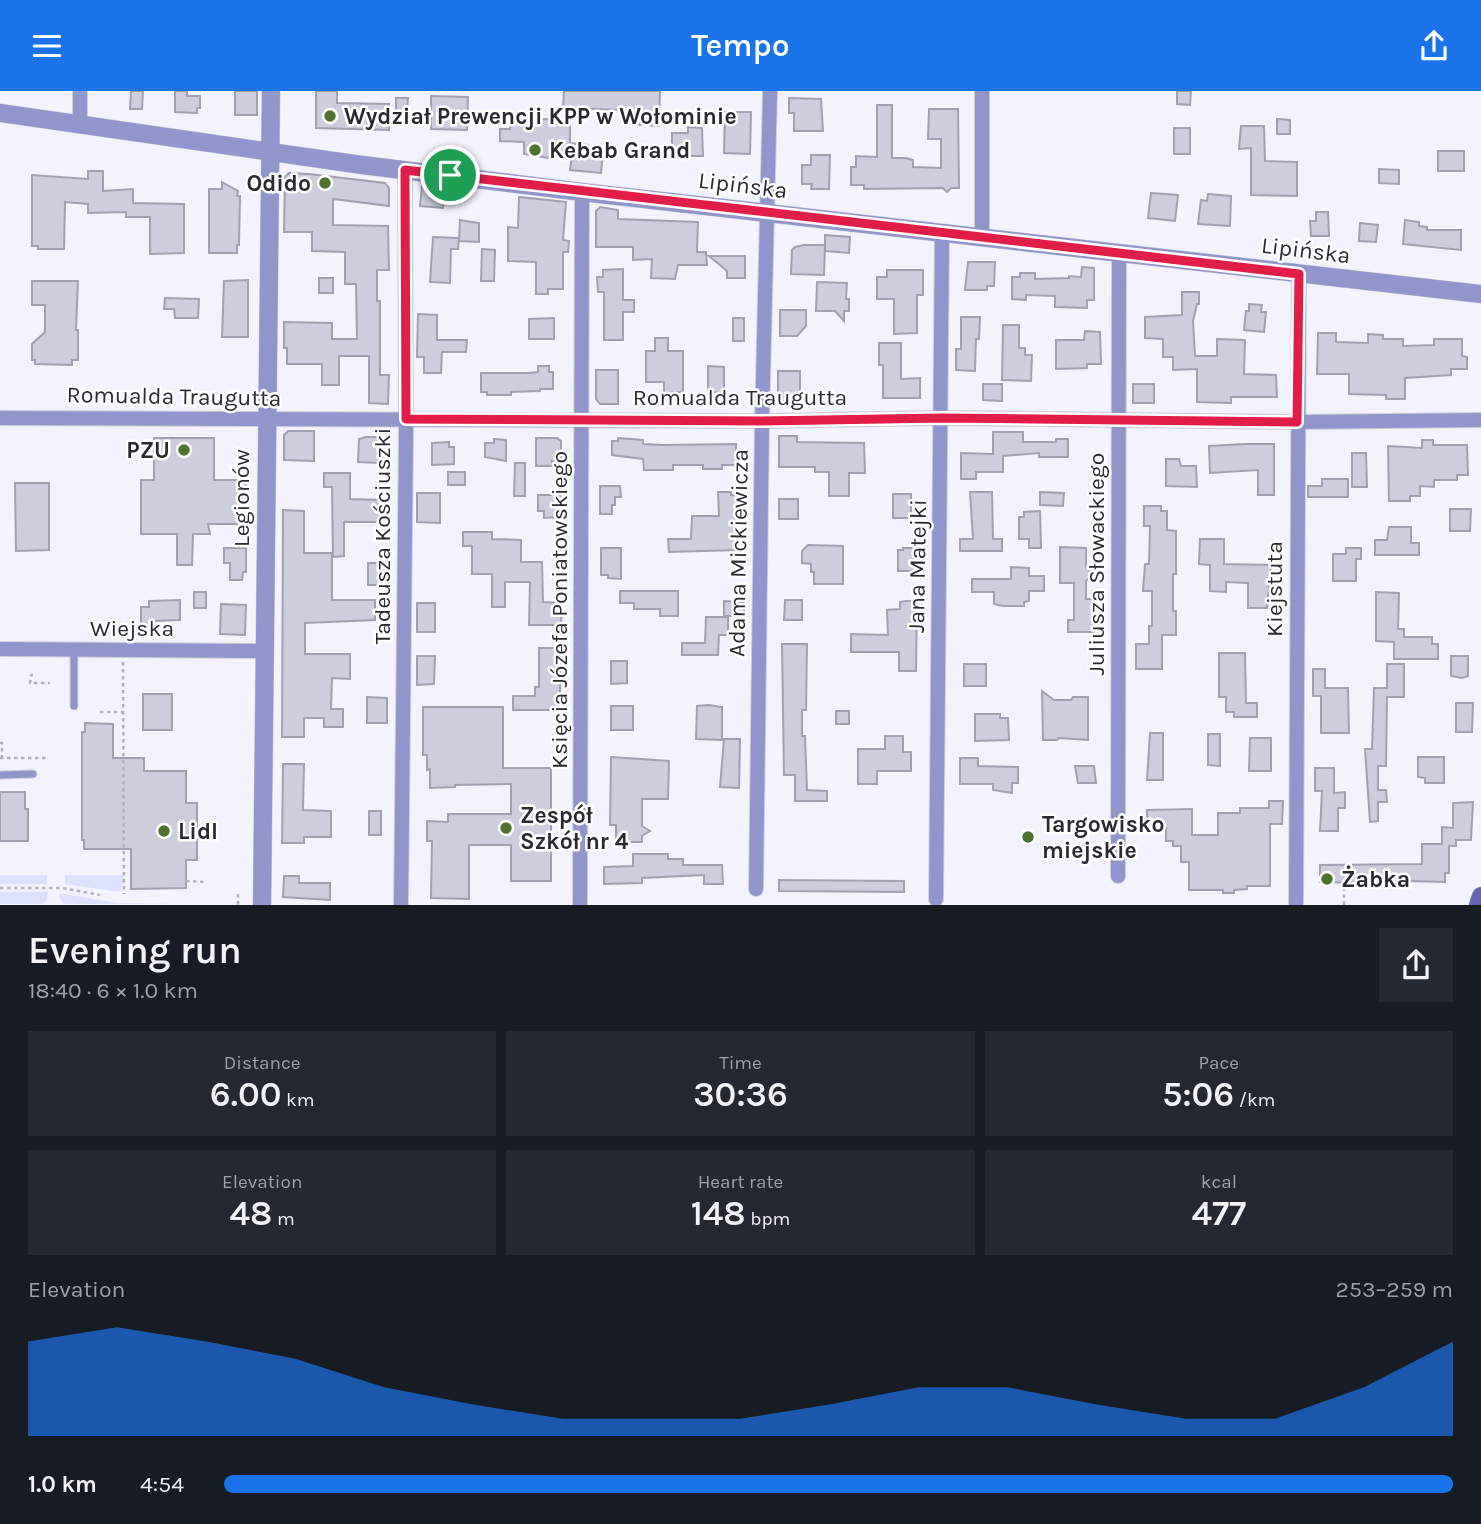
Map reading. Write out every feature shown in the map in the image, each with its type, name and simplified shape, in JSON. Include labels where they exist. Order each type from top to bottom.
[{"type":"main road","points":[[1478,905],[1481,896]]},
{"type":"street","points":[[80,91],[80,125]]},
{"type":"street","name":"Legionów","points":[[262,905],[271,91]]},
{"type":"street","name":"Adama Mickiewicza","points":[[756,889],[762,421],[770,91]]},
{"type":"street","points":[[982,91],[982,238]]},
{"type":"street","name":"Lipińska","points":[[0,113],[405,170],[942,234],[1481,293]]},
{"type":"street","name":"Tadeusza Kościuszki","points":[[401,903],[406,419],[405,170]]},
{"type":"street","name":"Księcia Józefa Poniatowskiego","points":[[580,902],[582,191]]},
{"type":"street","name":"Jana Matejki","points":[[936,899],[942,234]]},
{"type":"street","name":"Juliusza Słowackiego","points":[[1118,876],[1119,253]]},
{"type":"street","name":"Kiejstuta","points":[[1296,905],[1299,274]]},
{"type":"street","name":"Romualda Traugutta","points":[[0,418],[762,421],[942,418],[1297,422],[1481,420]]},
{"type":"street","name":"Wiejska","points":[[0,649],[264,652]]},
{"type":"lane","points":[[74,650],[74,706]]},
{"type":"lane","points":[[0,775],[33,775]]},
{"type":"path","points":[[123,664],[124,894]]},
{"type":"path","points":[[33,675],[30,683],[50,683]]},
{"type":"path","points":[[100,712],[123,712]]},
{"type":"path","points":[[0,743],[1,758],[49,758]]},
{"type":"path","points":[[186,881],[206,882]]},
{"type":"path","points":[[1344,886],[1344,905]]},
{"type":"path","points":[[0,888],[62,888],[100,895]]},
{"type":"path","points":[[238,894],[238,905]]},
{"type":"shaded area","points":[[0,875],[47,875],[47,884],[0,884]]},
{"type":"shaded area","points":[[65,875],[123,875],[123,885],[119,892],[65,884]]},
{"type":"shaded area","points":[[0,892],[48,892],[47,900],[43,904],[0,904]]},
{"type":"shaded area","points":[[59,893],[117,903],[180,904],[64,904]]},
{"type":"building","points":[[131,91],[143,91],[142,109],[130,109]]},
{"type":"building","points":[[175,91],[187,91],[187,96],[200,96],[197,113],[175,112]]},
{"type":"building","points":[[235,91],[257,91],[257,115],[235,115]]},
{"type":"building","points":[[316,91],[337,91],[337,103],[389,104],[389,130],[316,128]]},
{"type":"building","points":[[564,91],[660,91],[659,126],[631,124],[631,118],[621,118],[621,110],[563,108]]},
{"type":"building","points":[[1177,91],[1191,91],[1190,105],[1177,104]]},
{"type":"building","points":[[431,96],[468,97],[467,130],[431,129]]},
{"type":"building","points":[[396,98],[408,98],[407,113],[396,113]]},
{"type":"building","points":[[789,98],[821,99],[823,131],[794,131],[794,113],[789,113]]},
{"type":"building","points":[[877,105],[892,105],[892,158],[913,160],[913,167],[941,168],[941,139],[928,139],[929,109],[958,109],[959,188],[951,188],[947,192],[943,188],[864,189],[864,185],[851,185],[851,167],[856,167],[856,156],[877,157]]},
{"type":"building","points":[[725,112],[751,112],[750,154],[724,153]]},
{"type":"building","points":[[510,118],[570,120],[570,143],[588,145],[588,150],[603,152],[601,173],[570,170],[572,156],[552,155],[548,158],[524,154],[524,142],[500,141],[500,129],[510,129]]},
{"type":"building","points":[[1277,119],[1290,120],[1290,134],[1277,134]]},
{"type":"building","points":[[1241,126],[1264,126],[1265,161],[1297,162],[1297,196],[1251,195],[1251,148],[1239,149]]},
{"type":"building","points":[[688,127],[702,128],[703,156],[672,156],[672,133],[688,133]]},
{"type":"building","points":[[1174,128],[1190,128],[1190,154],[1174,154]]},
{"type":"building","points":[[1438,151],[1464,151],[1464,171],[1438,171]]},
{"type":"building","points":[[811,155],[830,155],[829,189],[811,189],[812,184],[802,184],[802,165],[811,165]]},
{"type":"building","points":[[1379,169],[1399,170],[1399,184],[1379,183]]},
{"type":"building","points":[[88,171],[103,171],[103,191],[133,189],[133,203],[184,204],[184,253],[150,254],[150,217],[126,217],[126,212],[88,213],[88,204],[65,202],[64,249],[38,249],[38,246],[32,246],[32,175],[88,179]]},
{"type":"building","points":[[289,173],[385,183],[389,188],[389,206],[333,199],[333,225],[388,226],[389,270],[377,270],[377,301],[380,301],[380,375],[389,375],[388,404],[369,403],[369,356],[339,356],[339,385],[322,385],[322,364],[287,364],[284,322],[332,323],[332,339],[357,339],[356,284],[345,284],[345,252],[312,251],[312,232],[284,232],[285,177]]},
{"type":"building","points":[[222,182],[238,191],[237,196],[240,196],[237,253],[209,253],[209,189],[222,189]]},
{"type":"building","points":[[422,186],[446,189],[443,208],[420,206]]},
{"type":"building","points":[[1151,193],[1178,195],[1175,221],[1148,218]]},
{"type":"building","points":[[1208,194],[1231,196],[1230,226],[1198,224],[1201,200],[1207,201]]},
{"type":"building","points":[[519,197],[566,202],[563,240],[569,241],[568,252],[563,252],[563,289],[548,289],[548,294],[536,294],[536,262],[508,261],[508,227],[518,228]]},
{"type":"building","points":[[600,207],[618,210],[618,219],[698,222],[697,252],[706,252],[707,265],[678,265],[675,279],[651,278],[652,259],[633,260],[633,247],[596,247],[596,211]]},
{"type":"building","points":[[1316,212],[1328,212],[1329,236],[1311,236],[1310,221],[1316,221]]},
{"type":"building","points":[[460,220],[479,223],[479,242],[459,241]]},
{"type":"building","points":[[1405,220],[1419,222],[1419,226],[1427,227],[1427,230],[1461,230],[1461,250],[1403,244]]},
{"type":"building","points":[[1360,223],[1378,225],[1376,242],[1359,241]]},
{"type":"building","points":[[825,235],[850,237],[849,253],[825,251]]},
{"type":"building","points":[[433,237],[459,238],[458,249],[451,249],[450,283],[430,282]]},
{"type":"building","points":[[804,245],[825,245],[824,275],[791,274],[792,250]]},
{"type":"building","points":[[482,249],[495,250],[494,281],[481,281]]},
{"type":"building","points":[[709,256],[745,256],[745,278],[727,278],[727,271]]},
{"type":"building","points":[[968,262],[995,262],[994,286],[987,286],[987,290],[965,290]]},
{"type":"building","points":[[1082,267],[1094,268],[1094,300],[1087,300],[1087,308],[1055,307],[1055,296],[1026,295],[1026,300],[1012,299],[1012,277],[1020,277],[1020,273],[1035,273],[1035,279],[1081,277]]},
{"type":"building","points":[[623,269],[623,300],[634,300],[634,312],[623,312],[623,340],[604,340],[604,292],[598,292],[597,277],[603,277],[603,270]]},
{"type":"building","points":[[887,270],[923,270],[923,295],[917,295],[917,333],[894,334],[894,299],[877,299],[877,277],[887,277]]},
{"type":"building","points":[[319,278],[333,278],[333,293],[319,293]]},
{"type":"building","points":[[248,280],[248,337],[222,337],[224,281]]},
{"type":"building","points":[[32,281],[78,281],[78,360],[72,360],[72,365],[35,364],[35,360],[32,360],[32,344],[45,332],[45,305],[32,305]]},
{"type":"building","points":[[817,282],[847,283],[846,299],[849,299],[849,311],[844,311],[844,321],[835,311],[816,311]]},
{"type":"building","points":[[1182,292],[1199,292],[1199,304],[1193,321],[1195,356],[1217,356],[1217,339],[1245,340],[1244,374],[1276,375],[1277,397],[1231,397],[1231,403],[1197,402],[1197,369],[1173,370],[1173,357],[1163,357],[1163,339],[1145,338],[1145,317],[1182,315]]},
{"type":"building","points":[[165,298],[199,299],[198,318],[175,318],[174,309],[164,309]]},
{"type":"building","points":[[1249,304],[1262,305],[1261,312],[1266,312],[1264,332],[1244,330]]},
{"type":"building","points":[[780,310],[806,310],[806,326],[797,336],[780,336]]},
{"type":"building","points":[[418,314],[437,315],[437,340],[467,340],[466,352],[442,352],[441,373],[424,373],[424,357],[417,357]]},
{"type":"building","points":[[961,317],[980,317],[975,371],[956,370],[956,349],[961,349]]},
{"type":"building","points":[[554,318],[554,339],[529,339],[529,319]]},
{"type":"building","points":[[733,318],[744,318],[744,341],[733,341]]},
{"type":"building","points":[[1003,325],[1019,325],[1019,348],[1025,348],[1025,355],[1032,355],[1031,381],[1002,380]]},
{"type":"building","points":[[1085,331],[1100,332],[1101,364],[1087,364],[1087,368],[1056,369],[1056,340],[1084,340]]},
{"type":"building","points":[[1318,333],[1336,333],[1336,342],[1368,343],[1368,334],[1383,335],[1383,339],[1403,339],[1403,346],[1434,345],[1434,339],[1462,339],[1462,356],[1467,357],[1467,369],[1451,369],[1451,375],[1405,378],[1405,399],[1386,399],[1386,395],[1349,394],[1349,374],[1317,374]]},
{"type":"building","points":[[655,338],[668,338],[668,351],[683,351],[683,392],[664,393],[664,382],[646,382],[646,351],[655,351]]},
{"type":"building","points":[[879,343],[901,343],[901,379],[920,378],[920,398],[883,398],[883,365],[879,365]]},
{"type":"building","points":[[538,366],[549,366],[549,372],[553,372],[553,389],[511,392],[511,395],[487,395],[487,392],[481,392],[481,373],[538,372]]},
{"type":"building","points":[[708,366],[724,367],[724,393],[708,392]]},
{"type":"building","points":[[596,370],[618,370],[618,404],[600,404],[596,399]]},
{"type":"building","points":[[778,371],[800,371],[800,402],[778,401]]},
{"type":"building","points":[[983,384],[1002,384],[1002,401],[983,400]]},
{"type":"building","points":[[1133,384],[1154,384],[1154,403],[1133,403]]},
{"type":"building","points":[[288,431],[314,431],[314,461],[284,460],[284,435]]},
{"type":"building","points":[[993,432],[1023,432],[1023,442],[1056,442],[1056,439],[1068,439],[1068,457],[1039,457],[1039,453],[1003,456],[1003,472],[976,472],[976,479],[961,479],[961,453],[993,454]]},
{"type":"building","points":[[779,436],[797,436],[797,442],[864,443],[865,473],[849,473],[849,496],[829,496],[829,472],[815,472],[815,467],[779,467]]},
{"type":"building","points":[[382,437],[379,463],[358,462],[359,439]]},
{"type":"building","points":[[154,438],[214,438],[214,480],[246,480],[246,524],[208,524],[210,534],[193,534],[192,565],[177,565],[177,534],[141,534],[141,480],[154,480]]},
{"type":"building","points":[[536,438],[557,438],[561,441],[561,461],[552,461],[552,466],[536,466]]},
{"type":"building","points":[[618,438],[643,440],[643,444],[736,444],[736,465],[722,465],[722,469],[703,469],[703,465],[673,465],[673,470],[644,470],[643,459],[612,455],[612,441],[618,441]]},
{"type":"building","points":[[494,439],[506,440],[506,461],[485,457],[485,443],[494,443]]},
{"type":"building","points":[[1422,440],[1433,440],[1433,445],[1467,445],[1468,475],[1457,475],[1457,480],[1434,480],[1434,487],[1420,486],[1420,496],[1410,496],[1410,501],[1389,501],[1388,446],[1422,448]]},
{"type":"building","points":[[449,442],[449,447],[454,447],[454,464],[432,465],[432,443]]},
{"type":"building","points":[[1274,444],[1274,495],[1258,495],[1258,470],[1210,473],[1209,446]]},
{"type":"building","points":[[1352,453],[1366,453],[1367,487],[1352,487]]},
{"type":"building","points":[[1166,459],[1179,459],[1181,466],[1196,466],[1197,487],[1166,486]]},
{"type":"building","points":[[515,463],[525,463],[525,496],[514,496]]},
{"type":"building","points":[[448,472],[465,472],[465,485],[448,485]]},
{"type":"building","points":[[324,473],[350,473],[350,499],[382,500],[382,522],[344,522],[344,556],[333,557],[332,487],[324,487]]},
{"type":"building","points":[[1322,479],[1348,479],[1348,497],[1308,497],[1308,486],[1322,486]]},
{"type":"building","points":[[15,483],[49,483],[49,550],[16,551]]},
{"type":"building","points":[[600,486],[620,486],[621,497],[615,497],[612,514],[600,514]]},
{"type":"building","points":[[718,492],[741,495],[741,519],[737,519],[738,550],[669,552],[668,539],[691,539],[692,516],[719,516]]},
{"type":"building","points":[[970,492],[992,492],[993,539],[1002,539],[1002,551],[960,551],[960,539],[973,539]]},
{"type":"building","points":[[1040,492],[1064,493],[1063,506],[1040,505]]},
{"type":"building","points":[[417,493],[440,493],[440,523],[417,522]]},
{"type":"building","points":[[893,494],[911,494],[911,518],[893,518]]},
{"type":"building","points":[[538,495],[560,495],[560,517],[544,518],[544,511],[538,511]]},
{"type":"building","points":[[779,499],[798,499],[798,519],[779,519]]},
{"type":"building","points":[[1144,506],[1161,506],[1161,511],[1167,511],[1167,530],[1176,531],[1173,611],[1176,611],[1176,635],[1162,635],[1162,669],[1136,669],[1136,644],[1149,644],[1149,626],[1152,626],[1152,591],[1143,591],[1145,564],[1149,564],[1150,526],[1144,526]]},
{"type":"building","points":[[1450,509],[1471,509],[1470,531],[1450,531]]},
{"type":"building","points":[[283,510],[304,511],[304,553],[332,553],[332,600],[375,600],[375,620],[305,623],[305,654],[350,654],[350,679],[332,678],[331,709],[343,709],[343,727],[324,727],[324,718],[304,718],[304,737],[282,737]]},
{"type":"building","points":[[1040,511],[1041,548],[1029,548],[1029,539],[1019,539],[1019,517],[1024,517],[1024,512]]},
{"type":"building","points":[[1389,527],[1411,527],[1411,543],[1419,543],[1419,555],[1375,555],[1375,540],[1387,540]]},
{"type":"building","points":[[463,532],[492,532],[492,539],[521,540],[521,562],[542,562],[543,602],[562,603],[561,625],[529,625],[530,582],[505,582],[505,607],[492,607],[492,574],[472,574],[472,546],[463,546]]},
{"type":"building","points":[[1200,539],[1224,539],[1224,564],[1271,565],[1267,608],[1248,608],[1248,583],[1226,582],[1226,592],[1210,591],[1210,565],[1199,564]]},
{"type":"building","points":[[808,545],[843,546],[843,584],[814,584],[811,564],[802,563],[802,551]]},
{"type":"building","points":[[1060,547],[1086,548],[1086,567],[1092,574],[1086,581],[1086,599],[1095,599],[1094,632],[1068,632],[1068,620],[1074,620],[1074,583],[1060,583]]},
{"type":"building","points":[[224,548],[246,548],[246,572],[243,572],[242,580],[230,580],[230,563],[224,563]]},
{"type":"building","points":[[601,548],[621,548],[621,579],[601,575]]},
{"type":"building","points":[[920,548],[920,571],[898,571],[898,550]]},
{"type":"building","points":[[1346,548],[1361,548],[1361,559],[1356,559],[1356,581],[1333,581],[1333,554],[1346,554]]},
{"type":"building","points":[[368,563],[388,563],[389,585],[368,585]]},
{"type":"building","points":[[1011,567],[1029,568],[1029,576],[1044,576],[1044,591],[1029,591],[1029,601],[1024,602],[1024,606],[994,604],[994,592],[972,592],[972,579],[1011,579]]},
{"type":"building","points":[[620,591],[678,591],[678,616],[660,616],[660,609],[634,609],[634,603],[620,603]]},
{"type":"building","points":[[194,592],[206,592],[206,608],[194,608]]},
{"type":"building","points":[[1376,592],[1399,593],[1398,629],[1404,629],[1404,637],[1432,637],[1432,644],[1438,644],[1438,659],[1394,659],[1394,642],[1376,641]]},
{"type":"building","points":[[180,600],[180,620],[153,621],[153,629],[141,629],[141,607],[149,607],[149,601]]},
{"type":"building","points":[[785,600],[802,600],[802,620],[784,620]]},
{"type":"building","points":[[724,601],[744,602],[744,616],[724,616]]},
{"type":"building","points":[[917,601],[916,671],[899,671],[899,652],[851,652],[851,634],[888,635],[887,610],[900,609],[900,602]]},
{"type":"building","points":[[417,603],[435,603],[435,632],[417,632]]},
{"type":"building","points":[[221,604],[246,605],[245,635],[220,634]]},
{"type":"building","points":[[706,617],[728,617],[728,635],[719,635],[718,655],[682,655],[682,643],[705,643]]},
{"type":"building","points":[[782,644],[807,644],[806,710],[802,710],[802,736],[805,736],[807,790],[827,791],[827,801],[795,801],[795,775],[784,775]]},
{"type":"building","points":[[539,648],[560,648],[560,696],[563,696],[563,710],[513,710],[513,696],[535,696],[535,687],[539,687]]},
{"type":"building","points":[[1219,653],[1245,653],[1246,703],[1257,703],[1257,717],[1234,717],[1234,712],[1226,712],[1226,697],[1219,697]]},
{"type":"building","points":[[417,656],[435,656],[434,684],[417,685]]},
{"type":"building","points":[[1451,656],[1468,656],[1468,676],[1451,676]]},
{"type":"building","points":[[611,661],[627,661],[627,683],[611,684]]},
{"type":"building","points":[[964,664],[986,664],[986,686],[964,686]]},
{"type":"building","points":[[1387,664],[1404,664],[1404,697],[1387,697],[1386,766],[1378,766],[1378,790],[1386,790],[1387,802],[1378,802],[1378,821],[1370,822],[1365,749],[1372,749],[1374,688],[1387,688]]},
{"type":"building","points":[[1313,669],[1325,669],[1325,688],[1348,688],[1349,733],[1321,733],[1321,696],[1313,696]]},
{"type":"building","points":[[1042,691],[1054,700],[1088,697],[1088,740],[1043,740]]},
{"type":"building","points":[[143,694],[172,694],[172,730],[143,730]]},
{"type":"building","points":[[367,697],[387,698],[387,723],[367,723]]},
{"type":"building","points":[[1456,703],[1473,703],[1472,732],[1456,732]]},
{"type":"building","points":[[611,706],[633,706],[633,730],[611,730]]},
{"type":"building","points":[[697,706],[722,707],[722,740],[696,739]]},
{"type":"building","points":[[423,707],[503,707],[503,768],[551,768],[551,881],[511,881],[511,845],[469,845],[469,899],[431,898],[432,841],[427,841],[427,821],[448,822],[448,814],[511,814],[511,784],[430,788],[430,769],[427,770],[427,755],[423,755]]},
{"type":"building","points":[[836,711],[849,711],[849,724],[836,724]]},
{"type":"building","points":[[975,714],[1000,714],[1000,718],[1008,718],[1009,740],[975,741]]},
{"type":"building","points":[[85,723],[113,724],[113,758],[144,758],[144,771],[186,771],[186,803],[197,803],[197,860],[186,860],[186,888],[131,889],[131,849],[84,849],[82,732],[85,732]]},
{"type":"building","points":[[1150,733],[1163,733],[1163,780],[1147,780]]},
{"type":"building","points":[[1208,734],[1220,734],[1220,766],[1208,765]]},
{"type":"building","points":[[885,736],[903,736],[903,752],[911,752],[911,771],[877,771],[877,784],[858,784],[858,749],[885,749]]},
{"type":"building","points":[[1250,738],[1271,738],[1271,771],[1249,771]]},
{"type":"building","points":[[724,739],[740,739],[739,788],[720,787]]},
{"type":"building","points":[[611,757],[669,761],[668,799],[642,799],[642,826],[650,831],[642,836],[642,842],[616,842],[616,825],[610,825]]},
{"type":"building","points":[[1418,757],[1444,757],[1444,783],[1425,783],[1425,778],[1418,777]]},
{"type":"building","points":[[960,758],[978,758],[978,766],[1018,767],[1018,783],[1012,783],[1012,793],[993,790],[993,784],[960,784]]},
{"type":"building","points":[[283,764],[304,764],[303,810],[331,811],[331,837],[304,837],[304,843],[282,843]]},
{"type":"building","points":[[1075,766],[1094,766],[1096,783],[1078,783]]},
{"type":"building","points":[[1315,768],[1334,768],[1334,793],[1345,792],[1345,808],[1338,808],[1338,831],[1320,831],[1322,791],[1315,791]]},
{"type":"building","points":[[0,792],[25,792],[28,841],[0,841]]},
{"type":"building","points":[[1269,801],[1283,801],[1282,824],[1270,824],[1270,886],[1247,886],[1247,889],[1234,890],[1234,893],[1223,893],[1223,890],[1189,890],[1189,862],[1181,862],[1181,846],[1173,846],[1173,841],[1166,841],[1166,828],[1147,827],[1147,810],[1192,809],[1192,835],[1218,835],[1218,813],[1240,813],[1240,808],[1269,808]]},
{"type":"building","points":[[1473,802],[1471,840],[1456,840],[1456,846],[1449,846],[1449,873],[1445,873],[1445,882],[1320,882],[1320,865],[1422,864],[1422,844],[1442,844],[1442,827],[1453,828],[1453,803]]},
{"type":"building","points":[[369,811],[381,811],[381,835],[369,835]]},
{"type":"building","points":[[633,854],[668,854],[668,859],[683,859],[683,865],[722,865],[723,884],[704,884],[704,875],[642,878],[642,883],[604,884],[604,867],[633,866]]},
{"type":"building","points":[[284,876],[299,876],[299,883],[330,883],[330,900],[283,897]]},
{"type":"building","points":[[779,880],[904,881],[904,892],[779,891]]},
{"type":"place","name":"Wydział Prewencji KPP w Wołominie","points":[[330,116]]},
{"type":"place","name":"Kebab Grand","points":[[535,150]]},
{"type":"place","name":"Odido","points":[[325,183]]},
{"type":"place","name":"PZU","points":[[184,450]]},
{"type":"place","name":"Zespół Szkół nr 4","points":[[506,828]]},
{"type":"place","name":"Lidl","points":[[164,831]]},
{"type":"place","name":"Targowisko miejskie","points":[[1028,837]]},
{"type":"place","name":"Żabka","points":[[1327,879]]},
{"type":"route","points":[[405,170],[450,175],[1299,274],[1297,422],[942,418],[762,421],[406,419],[405,170]]}]
